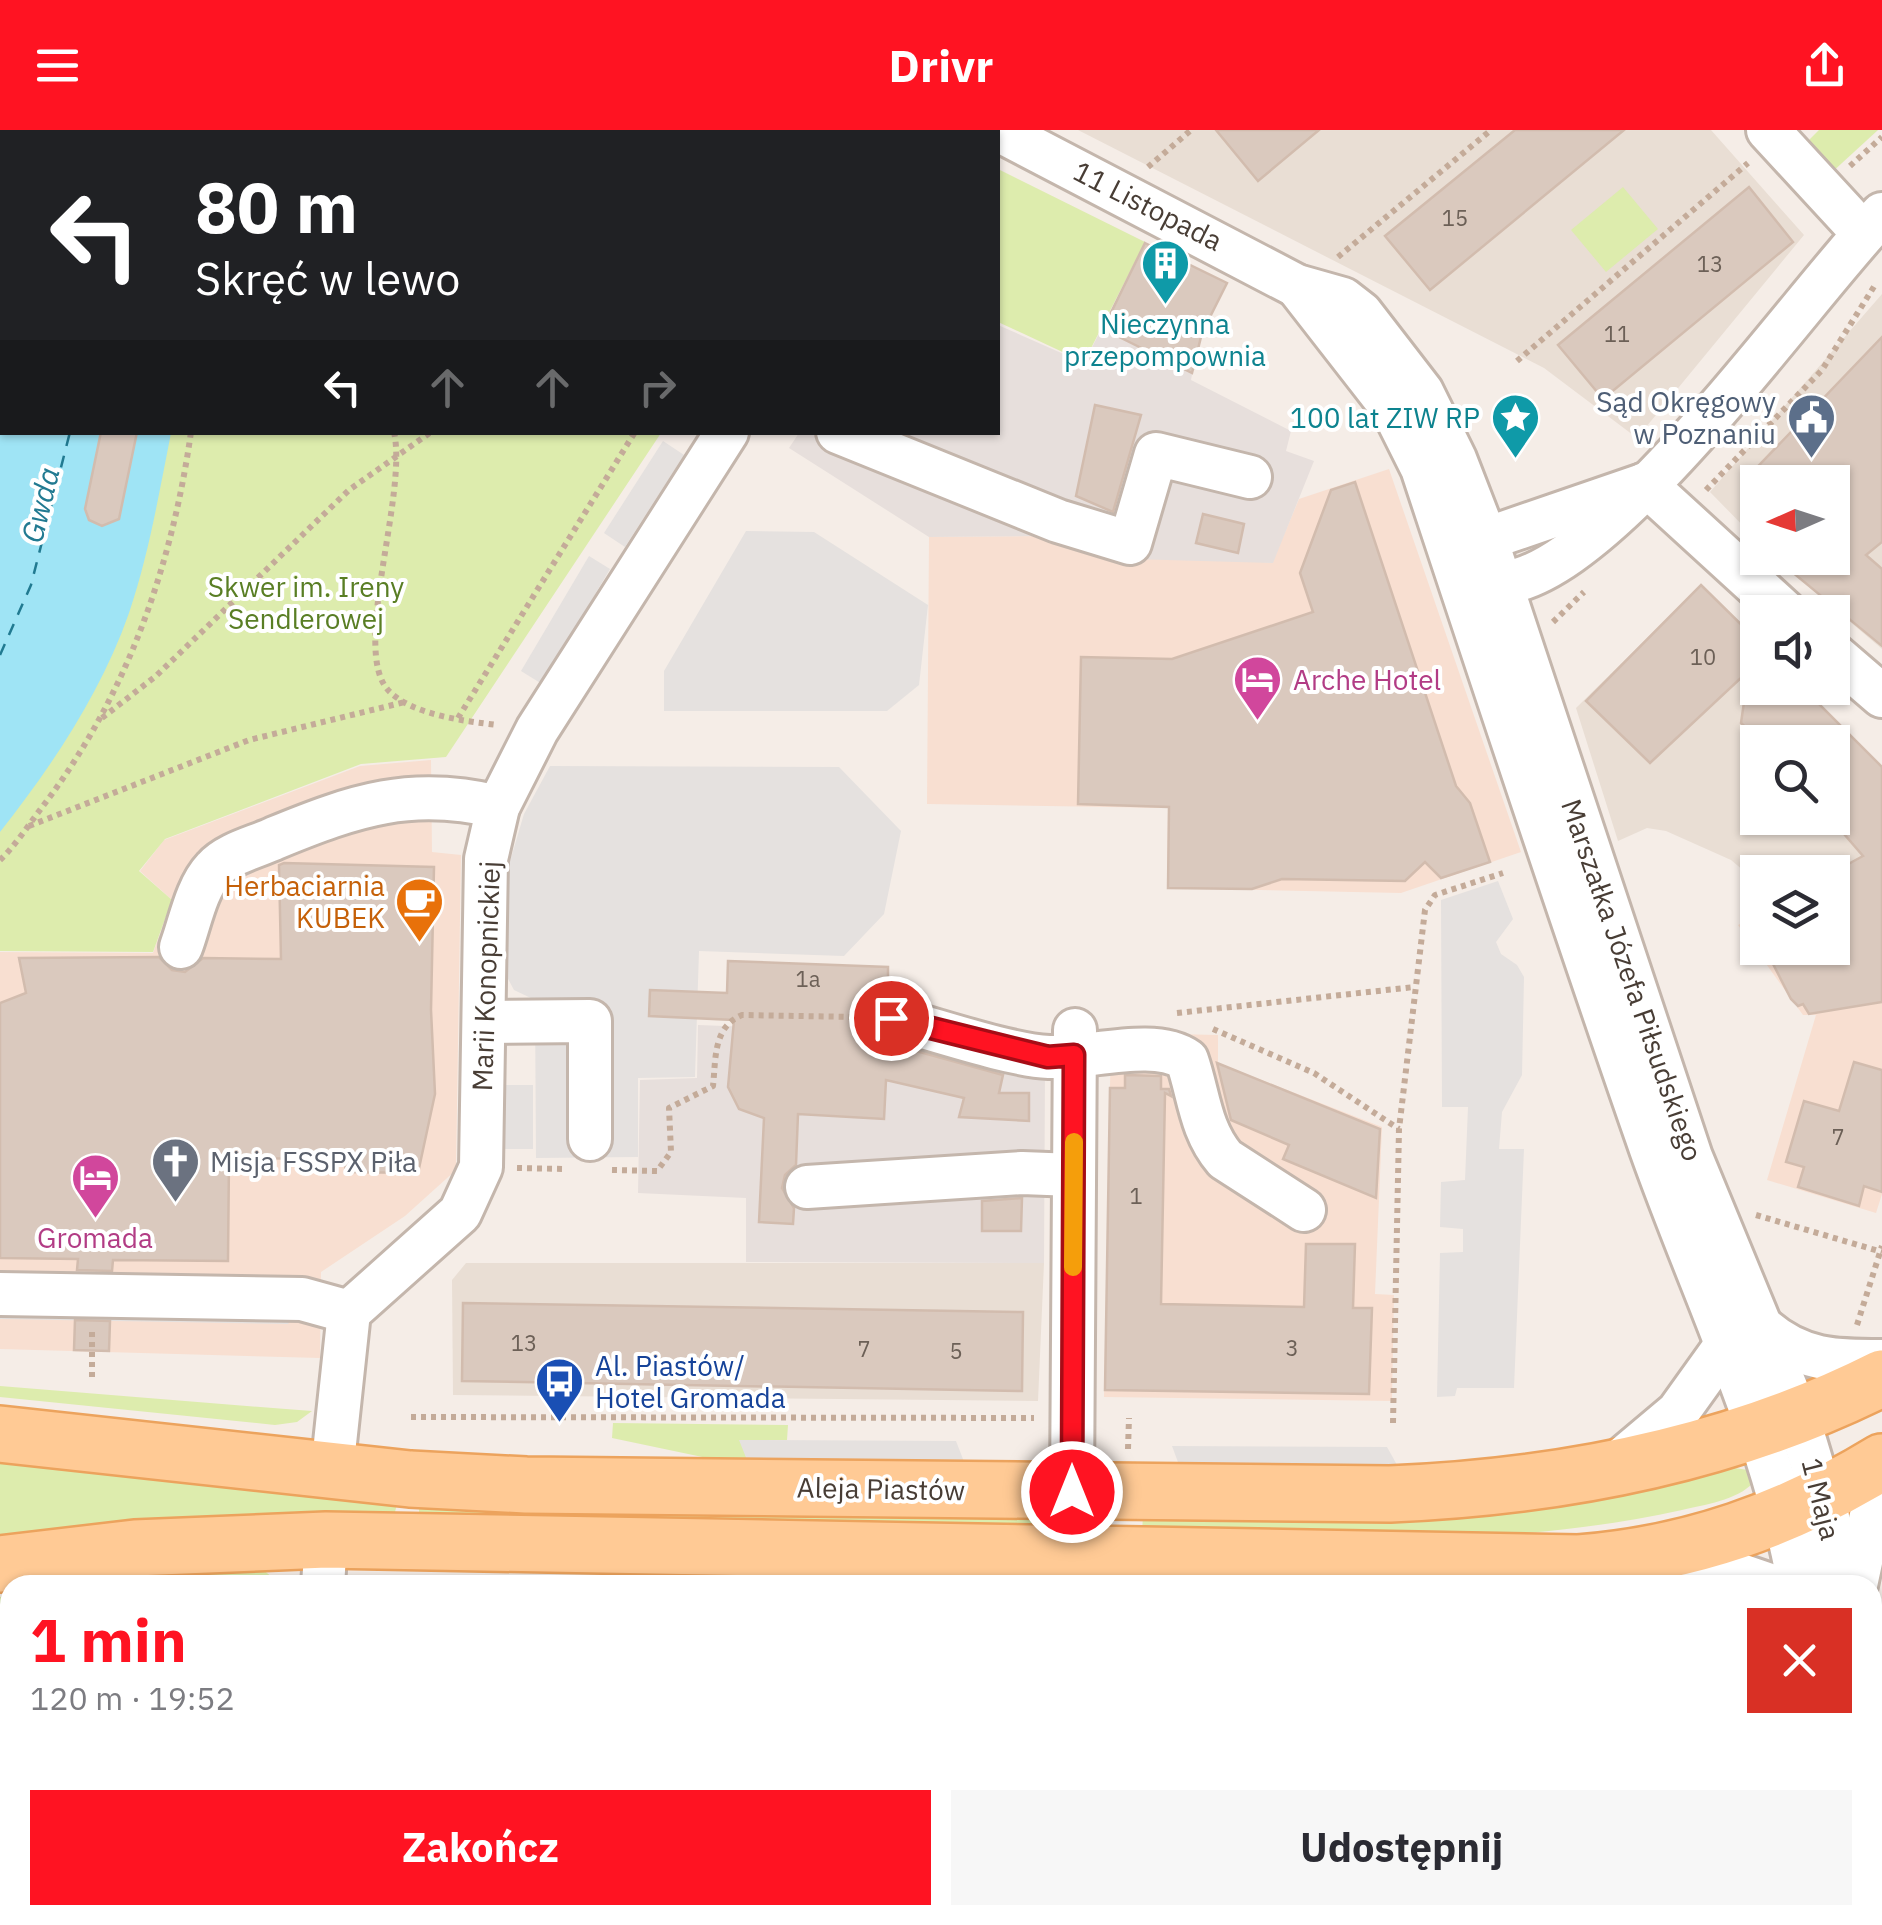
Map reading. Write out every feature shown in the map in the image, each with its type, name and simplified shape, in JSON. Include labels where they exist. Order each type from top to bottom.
[{"type":"main road","name":"Aleja Piastów","points":[[0,1434],[332,1470],[526,1485],[1432,1492],[1520,1486],[1613,1466],[1778,1421],[1875,1358]]},
{"type":"main road","points":[[0,1564],[135,1548],[324,1562],[1530,1575],[1728,1537],[1804,1504],[1882,1462]]},
{"type":"street","name":"11 Listopada","points":[[1000,131],[1311,276],[1342,300],[1384,338],[1437,417],[1486,539]]},
{"type":"street","points":[[1645,484],[1486,539],[1457,574],[1501,584],[1544,569],[1600,533],[1690,439],[1873,224],[1772,134]]},
{"type":"street","name":"11 Listopada","points":[[1311,276],[1360,364],[1406,432],[1457,574]]},
{"type":"street","name":"Marii Konopnickiej","points":[[349,1312],[460,1213],[481,1166],[486,859],[498,808],[537,730],[725,435]]},
{"type":"street","points":[[845,435],[1058,521],[1130,543],[1156,454],[1250,477]]},
{"type":"street","points":[[1645,484],[1766,595]]},
{"type":"street","name":"Marszałka Józefa Piłsudskiego","points":[[1486,539],[1691,1157],[1745,1338]]},
{"type":"street","name":"Marszałka Józefa Piłsudskiego","points":[[1457,574],[1647,1137],[1745,1338],[1778,1421]]},
{"type":"street","points":[[1850,668],[1882,696]]},
{"type":"street","points":[[180,947],[205,883],[228,858],[343,810],[382,800],[454,796],[498,808]]},
{"type":"street","points":[[891,1018],[1048,1057],[1074,1042],[1184,1056],[1214,1147],[1224,1159],[1304,1210]]},
{"type":"street","points":[[484,1022],[590,1021],[589,1159]]},
{"type":"street","points":[[1072,1492],[1074,1042]]},
{"type":"street","points":[[807,1187],[1022,1174],[1074,1175]]},
{"type":"street","points":[[0,1294],[302,1299],[349,1312],[332,1470]]},
{"type":"street","points":[[1613,1466],[1678,1412],[1745,1338],[1823,1360],[1875,1358]]},
{"type":"street","name":"1 Maja","points":[[1778,1421],[1804,1504],[1834,1575]]},
{"type":"street","name":"1 Maja","points":[[1858,1575],[1872,1511],[1882,1491]]},
{"type":"street","name":"1 Maja","points":[[1800,1575],[1804,1504]]},
{"type":"street","points":[[1623,1560],[1741,1575]]},
{"type":"path","points":[[1143,171],[1191,130]]},
{"type":"path","points":[[1311,276],[1491,130]]},
{"type":"path","points":[[1517,361],[1772,134]]},
{"type":"path","points":[[1703,491],[1715,486],[1822,370],[1882,275]]},
{"type":"path","points":[[0,860],[28,826],[100,719],[160,580],[191,435]]},
{"type":"path","points":[[395,435],[400,458],[375,648],[381,680],[406,702],[458,718],[537,730]]},
{"type":"path","points":[[100,719],[156,676],[350,490],[427,435]]},
{"type":"path","points":[[458,718],[634,435]]},
{"type":"path","points":[[1540,635],[1594,583]]},
{"type":"path","points":[[28,826],[249,740],[406,702]]},
{"type":"path","points":[[1393,1423],[1398,1129],[1425,910],[1435,895],[1504,873]]},
{"type":"path","points":[[1192,1023],[1163,1016],[1414,988]]},
{"type":"path","points":[[481,1166],[589,1159],[657,1172],[671,1152],[669,1108],[713,1086],[721,1030],[730,1020],[742,1015],[891,1018]]},
{"type":"path","points":[[1206,1026],[1314,1073],[1398,1129]]},
{"type":"path","points":[[1749,1227],[1745,1211],[1881,1250],[1854,1335],[1875,1358]]},
{"type":"path","points":[[92,1342],[92,1380]]},
{"type":"path","points":[[411,1417],[1073,1418]]},
{"type":"shaded area","points":[[1078,130],[1711,130],[1804,235],[1637,438],[1544,368]]},
{"type":"shaded area","points":[[1145,243],[1227,283],[1198,342],[1191,380],[1291,431],[1286,451],[1314,461],[1273,563],[1131,559],[1046,536],[929,537],[789,448],[798,435],[1000,435],[1000,326],[1084,363]]},
{"type":"shaded area","points":[[1882,294],[1882,649],[1850,622],[1850,595],[1819,595],[1795,575],[1850,575],[1850,465],[1740,465],[1740,523],[1710,492]]},
{"type":"shaded area","points":[[663,441],[684,455],[625,547],[604,533]]},
{"type":"shaded area","points":[[1389,469],[1521,852],[1401,893],[1167,888],[1168,808],[927,804],[929,537],[1046,536],[1272,563],[1299,499]]},
{"type":"shaded area","points":[[746,531],[814,532],[928,605],[919,685],[887,711],[664,711],[664,671]]},
{"type":"shaded area","points":[[589,556],[610,569],[542,684],[521,671]]},
{"type":"shaded area","points":[[1701,585],[1740,624],[1740,705],[1820,705],[1840,725],[1740,725],[1740,835],[1850,835],[1850,736],[1882,768],[1882,845],[1850,863],[1850,855],[1740,855],[1740,868],[1666,831],[1647,828],[1618,841],[1576,708]]},
{"type":"shaded area","points":[[431,760],[432,852],[461,855],[456,1170],[405,1216],[321,1272],[320,1358],[0,1349],[0,952],[153,953],[172,900],[140,871],[164,840],[360,766]]},
{"type":"shaded area","points":[[550,766],[839,767],[901,831],[884,914],[844,956],[699,951],[695,1077],[638,1078],[638,1157],[536,1158],[535,1000],[514,990],[507,977],[508,868],[524,814]]},
{"type":"shaded area","points":[[1882,845],[1882,1194],[1876,1213],[1767,1180],[1816,1015],[1803,1015],[1767,965],[1850,965],[1850,863]]},
{"type":"shaded area","points":[[1498,881],[1513,919],[1496,942],[1501,954],[1517,965],[1524,977],[1522,1075],[1502,1112],[1499,1149],[1524,1149],[1514,1388],[1457,1388],[1455,1396],[1437,1397],[1440,1253],[1463,1252],[1463,1229],[1440,1227],[1441,1182],[1465,1180],[1468,1107],[1442,1107],[1441,900]]},
{"type":"shaded area","points":[[698,1025],[886,1032],[1045,1069],[1044,1263],[746,1262],[746,1198],[638,1193],[640,1080],[697,1078]]},
{"type":"shaded area","points":[[1218,1035],[1218,1063],[1382,1127],[1375,1294],[1394,1295],[1392,1401],[1104,1397],[1111,1036]]},
{"type":"shaded area","points":[[502,1085],[533,1085],[533,1149],[502,1149]]},
{"type":"shaded area","points":[[466,1263],[1044,1263],[1038,1401],[453,1395],[452,1280]]},
{"type":"shaded area","points":[[0,1300],[302,1307],[288,1324],[0,1319]]},
{"type":"shaded area","points":[[739,1440],[956,1441],[968,1472],[751,1470]]},
{"type":"shaded area","points":[[1172,1446],[1387,1447],[1401,1472],[1182,1473]]},
{"type":"shaded area","points":[[673,1567],[1108,1575],[680,1575]]},
{"type":"green space","points":[[1819,130],[1878,130],[1830,174],[1807,151],[1808,141]]},
{"type":"green space","points":[[1000,170],[1145,242],[1084,362],[1000,323]]},
{"type":"green space","points":[[1623,187],[1658,229],[1606,272],[1571,230]]},
{"type":"green space","name":"Skwer im. Ireny Sendlerowej","points":[[167,435],[660,435],[446,757],[361,764],[165,839],[139,871],[172,900],[153,952],[0,951],[0,824]]},
{"type":"green space","points":[[0,1386],[312,1411],[297,1422],[275,1425],[0,1397]]},
{"type":"green space","points":[[613,1423],[788,1425],[787,1440],[740,1440],[750,1467],[612,1438]]},
{"type":"green space","points":[[0,1455],[398,1500],[393,1520],[115,1523],[0,1538]]},
{"type":"green space","points":[[1721,1466],[1748,1470],[1753,1483],[1729,1498],[1700,1506],[1549,1531],[1414,1539],[1142,1539],[1143,1510]]},
{"type":"green space","points":[[419,1499],[1111,1511],[1109,1535],[419,1521]]},
{"type":"green space","points":[[189,1563],[260,1567],[269,1575],[123,1575]]},
{"type":"water","name":"Gwda","points":[[0,435],[171,435],[142,568],[118,643],[74,728],[0,832]]},
{"type":"building","points":[[1216,130],[1319,130],[1258,181]]},
{"type":"building","points":[[1515,130],[1624,130],[1430,290],[1385,236]]},
{"type":"building","points":[[1749,187],[1793,242],[1603,399],[1558,345]]},
{"type":"building","name":"Nieczynna przepompownia","points":[[1145,243],[1227,283],[1202,333],[1192,373],[1103,329]]},
{"type":"building","points":[[1882,337],[1882,542],[1866,555],[1882,569],[1882,646],[1850,620],[1850,595],[1820,595],[1796,575],[1850,575],[1850,465],[1759,465]]},
{"type":"building","points":[[1095,405],[1141,415],[1113,512],[1076,496]]},
{"type":"building","points":[[100,435],[136,435],[119,519],[102,526],[89,520],[85,509]]},
{"type":"building","name":"Arche Hotel","points":[[1355,482],[1456,786],[1470,803],[1490,862],[1441,878],[1425,862],[1405,881],[1282,879],[1252,889],[1168,888],[1169,807],[1078,804],[1081,657],[1172,659],[1313,612],[1300,573],[1331,490]]},
{"type":"building","points":[[1203,514],[1244,524],[1238,553],[1196,543]]},
{"type":"building","points":[[1701,585],[1740,623],[1740,679],[1650,763],[1586,701]]},
{"type":"building","points":[[1744,705],[1820,705],[1840,725],[1743,725]]},
{"type":"building","points":[[1850,735],[1882,767],[1882,1002],[1809,1014],[1803,1004],[1798,1006],[1791,999],[1774,965],[1850,965],[1850,863],[1863,856],[1845,835],[1850,835]]},
{"type":"building","points":[[279,865],[434,867],[431,1010],[435,1094],[418,1173],[345,1172],[346,1159],[229,1158],[228,1261],[113,1260],[112,1271],[77,1270],[78,1259],[0,1258],[0,1003],[26,993],[19,958],[159,957],[172,970],[185,972],[203,958],[281,959]]},
{"type":"building","points":[[728,961],[888,967],[888,994],[874,1000],[867,1012],[873,1035],[884,1042],[1003,1075],[999,1093],[1029,1093],[1029,1121],[959,1117],[964,1098],[886,1080],[884,1119],[798,1114],[796,1165],[785,1175],[782,1188],[794,1208],[793,1224],[759,1222],[764,1118],[739,1109],[728,1087],[734,1020],[649,1016],[650,990],[727,993]]},
{"type":"building","points":[[1854,1062],[1882,1070],[1882,1192],[1864,1186],[1859,1206],[1798,1187],[1804,1167],[1786,1162],[1804,1101],[1839,1111]]},
{"type":"building","points":[[1217,1063],[1380,1129],[1376,1198],[1283,1159],[1289,1145],[1231,1120]]},
{"type":"building","points":[[1125,1075],[1161,1076],[1161,1089],[1169,1089],[1171,1096],[1165,1093],[1161,1304],[1304,1307],[1306,1244],[1355,1244],[1353,1308],[1372,1308],[1369,1394],[1105,1390],[1110,1088],[1125,1088]]},
{"type":"building","points":[[1022,1198],[1021,1231],[982,1231],[982,1201]]},
{"type":"building","points":[[463,1303],[1023,1312],[1022,1391],[462,1381]]},
{"type":"building","points":[[75,1320],[110,1321],[109,1351],[74,1350]]},
{"type":"ferry route","points":[[0,655],[31,585],[69,435]]},
{"type":"slow traffic","points":[[1073,1267],[1074,1142]]},
{"type":"place","name":"Nieczynna przepompownia","points":[[1165,306]]},
{"type":"place","name":"100 lat ZIW RP","points":[[1515,460]]},
{"type":"place","name":"Sąd Okręgowy w Poznaniu","points":[[1811,460]]},
{"type":"place","name":"Arche Hotel","points":[[1258,722]]},
{"type":"place","name":"Herbaciarnia KUBEK","points":[[420,944]]},
{"type":"place","name":"Misja FSSPX Piła","points":[[175,1204]]},
{"type":"place","name":"Gromada","points":[[95,1220]]},
{"type":"place","name":"Al. Piastów/ Hotel Gromada","points":[[560,1424]]},
{"type":"route","points":[[891,1018],[1048,1057],[1074,1055],[1072,1492]]}]
